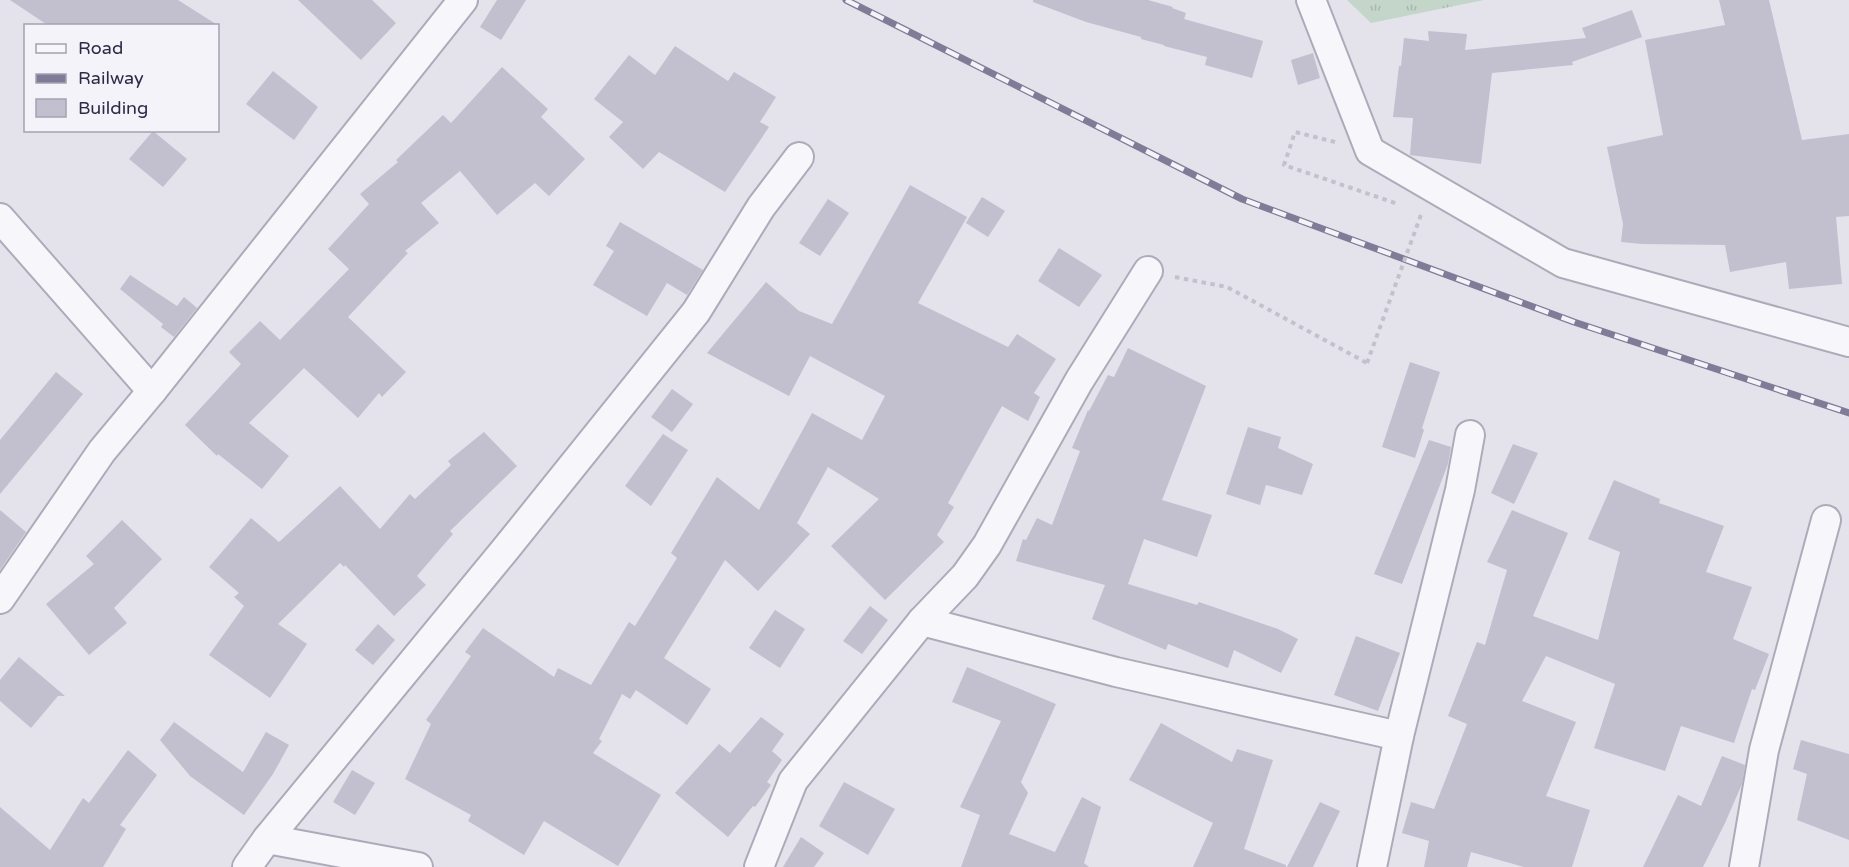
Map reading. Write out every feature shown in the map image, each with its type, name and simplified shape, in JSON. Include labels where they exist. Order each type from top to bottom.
[{"type":"street","points":[[0,599],[102,451],[463,0]]},
{"type":"street","points":[[1311,0],[1370,151],[1563,263],[1849,342]]},
{"type":"street","points":[[247,867],[267,839],[504,551],[696,312],[761,207],[799,157]]},
{"type":"street","points":[[0,218],[152,391]]},
{"type":"street","points":[[759,867],[793,781],[922,621],[965,576],[987,545],[1079,381],[1148,271]]},
{"type":"street","points":[[1372,867],[1399,736],[1460,490],[1470,435]]},
{"type":"street","points":[[1744,867],[1764,750],[1826,520]]},
{"type":"street","points":[[922,621],[1116,672],[1399,736]]},
{"type":"street","points":[[267,839],[418,867]]},
{"type":"path","points":[[1370,151],[1295,132],[1284,165],[1401,205]]},
{"type":"path","points":[[1148,271],[1227,287],[1367,363],[1422,212],[1411,208]]},
{"type":"green space","points":[[1347,0],[1484,0],[1371,23]]},
{"type":"building","points":[[10,0],[178,0],[216,24],[46,24]]},
{"type":"building","points":[[298,0],[372,0],[396,23],[361,60]]},
{"type":"building","points":[[497,0],[526,0],[501,40],[480,27]]},
{"type":"building","points":[[1033,0],[1148,0],[1186,13],[1184,19],[1263,41],[1252,78],[1205,65],[1207,57],[1086,22],[1033,2]]},
{"type":"building","points":[[1719,0],[1769,0],[1802,140],[1849,134],[1849,216],[1836,217],[1842,284],[1789,289],[1786,262],[1730,272],[1725,245],[1621,242],[1623,224],[1607,147],[1663,135],[1645,40],[1725,25]]},
{"type":"building","points":[[1632,10],[1642,37],[1572,62],[1573,65],[1492,73],[1481,164],[1410,155],[1413,118],[1393,117],[1404,38],[1429,41],[1428,31],[1467,34],[1465,50],[1586,38],[1582,28]]},
{"type":"building","points":[[675,46],[728,81],[734,72],[776,97],[760,122],[769,127],[725,192],[659,152],[643,169],[609,137],[623,122],[594,99],[629,55],[655,75]]},
{"type":"building","points":[[1313,53],[1320,78],[1298,85],[1291,60]]},
{"type":"building","points":[[502,67],[548,109],[541,117],[585,159],[549,196],[535,183],[497,215],[460,171],[421,203],[439,223],[405,251],[408,253],[348,317],[406,372],[382,397],[379,393],[358,418],[304,368],[249,423],[289,456],[262,489],[218,454],[217,456],[185,425],[241,364],[229,352],[260,321],[280,340],[349,269],[328,249],[369,204],[360,194],[398,162],[396,160],[443,115],[451,123]]},
{"type":"building","points":[[273,71],[318,107],[294,140],[246,104]]},
{"type":"building","points":[[154,132],[187,159],[163,187],[129,159]]},
{"type":"building","points":[[910,185],[967,217],[918,303],[1008,347],[1017,334],[1056,359],[1034,393],[1040,397],[1028,421],[1002,406],[948,503],[954,507],[937,535],[944,542],[885,600],[831,546],[879,499],[828,467],[797,523],[810,534],[758,591],[725,560],[664,658],[711,689],[687,725],[636,690],[630,699],[622,694],[599,739],[602,741],[593,753],[661,795],[618,866],[544,821],[524,855],[468,821],[471,815],[405,779],[431,724],[426,720],[471,656],[465,652],[483,628],[554,677],[558,668],[591,685],[629,622],[635,626],[677,558],[671,553],[717,477],[759,510],[812,413],[862,440],[885,396],[810,356],[789,396],[707,353],[766,282],[799,311],[832,324]]},
{"type":"building","points":[[982,197],[1005,211],[988,237],[966,223]]},
{"type":"building","points":[[828,199],[849,213],[820,256],[799,243]]},
{"type":"building","points":[[620,222],[703,270],[687,295],[667,283],[647,316],[593,285],[614,251],[606,246]]},
{"type":"building","points":[[1059,248],[1102,275],[1079,307],[1038,281]]},
{"type":"building","points":[[130,275],[177,306],[184,297],[197,308],[174,337],[161,327],[163,324],[120,289]]},
{"type":"building","points":[[1128,348],[1206,386],[1162,500],[1212,515],[1197,557],[1144,539],[1128,584],[1197,605],[1199,602],[1278,629],[1298,639],[1281,673],[1234,650],[1228,668],[1168,644],[1166,650],[1092,619],[1105,585],[1016,561],[1023,539],[1026,540],[1037,518],[1052,525],[1080,451],[1072,448],[1088,410],[1108,375],[1114,377]]},
{"type":"building","points":[[1410,362],[1440,372],[1415,458],[1382,447]]},
{"type":"building","points":[[56,372],[83,394],[0,494],[0,440]]},
{"type":"building","points":[[672,389],[693,404],[672,432],[651,417]]},
{"type":"building","points":[[1248,427],[1281,437],[1278,448],[1313,464],[1302,495],[1266,485],[1260,505],[1226,494]]},
{"type":"building","points":[[484,432],[517,466],[450,531],[453,534],[417,576],[426,585],[394,616],[345,565],[344,567],[340,563],[278,624],[307,644],[270,698],[209,655],[244,606],[234,597],[239,593],[209,567],[251,518],[279,542],[340,486],[380,529],[410,494],[415,499],[451,465],[448,461]]},
{"type":"building","points":[[663,434],[688,450],[651,506],[625,486]]},
{"type":"building","points":[[1429,440],[1451,447],[1448,464],[1402,584],[1374,574]]},
{"type":"building","points":[[1513,444],[1538,453],[1514,504],[1491,493]]},
{"type":"building","points":[[1614,480],[1660,499],[1659,503],[1724,526],[1706,572],[1752,587],[1733,639],[1769,654],[1755,690],[1752,689],[1734,743],[1681,726],[1665,771],[1594,748],[1615,684],[1546,656],[1522,701],[1576,722],[1546,796],[1590,810],[1572,867],[1524,867],[1471,852],[1467,867],[1424,867],[1429,841],[1402,833],[1411,802],[1434,809],[1467,724],[1448,716],[1477,642],[1485,645],[1507,570],[1487,562],[1512,510],[1568,533],[1533,616],[1598,640],[1620,552],[1588,539]]},
{"type":"building","points":[[0,510],[26,532],[0,570]]},
{"type":"building","points":[[122,520],[162,559],[114,608],[127,623],[89,655],[46,604],[94,564],[86,556]]},
{"type":"building","points":[[870,606],[888,620],[862,654],[843,641]]},
{"type":"building","points":[[775,610],[805,629],[780,668],[749,648]]},
{"type":"building","points":[[378,624],[395,640],[373,665],[355,650]]},
{"type":"building","points":[[1356,636],[1400,653],[1378,711],[1334,695]]},
{"type":"building","points":[[19,657],[65,696],[58,696],[31,728],[0,701],[0,680]]},
{"type":"building","points":[[967,667],[1056,704],[1021,782],[1028,793],[1009,834],[1055,852],[1082,797],[1101,807],[1084,863],[1089,867],[961,867],[980,815],[960,807],[1001,721],[952,702]]},
{"type":"building","points":[[761,717],[784,734],[772,751],[782,760],[767,782],[771,785],[728,837],[675,793],[719,744],[730,753]]},
{"type":"building","points":[[174,722],[243,772],[266,732],[289,745],[273,774],[244,815],[190,776],[160,740]]},
{"type":"building","points":[[1161,723],[1232,762],[1237,749],[1273,760],[1244,849],[1286,865],[1286,867],[1193,867],[1213,823],[1129,780]]},
{"type":"building","points":[[1801,740],[1849,754],[1849,840],[1797,820],[1807,774],[1793,769]]},
{"type":"building","points":[[128,750],[157,775],[120,825],[126,829],[103,867],[0,867],[0,807],[50,850],[83,798],[89,803]]},
{"type":"building","points":[[1722,756],[1745,765],[1742,784],[1703,867],[1643,867],[1678,795],[1701,806]]},
{"type":"building","points":[[352,770],[375,783],[355,815],[333,802]]},
{"type":"building","points":[[844,782],[895,809],[868,855],[819,826]]},
{"type":"building","points":[[1320,802],[1340,811],[1313,867],[1287,867]]},
{"type":"building","points":[[801,837],[824,853],[814,867],[783,867]]},
{"type":"railway","points":[[846,0],[1242,199],[1574,322],[1849,413]]}]
